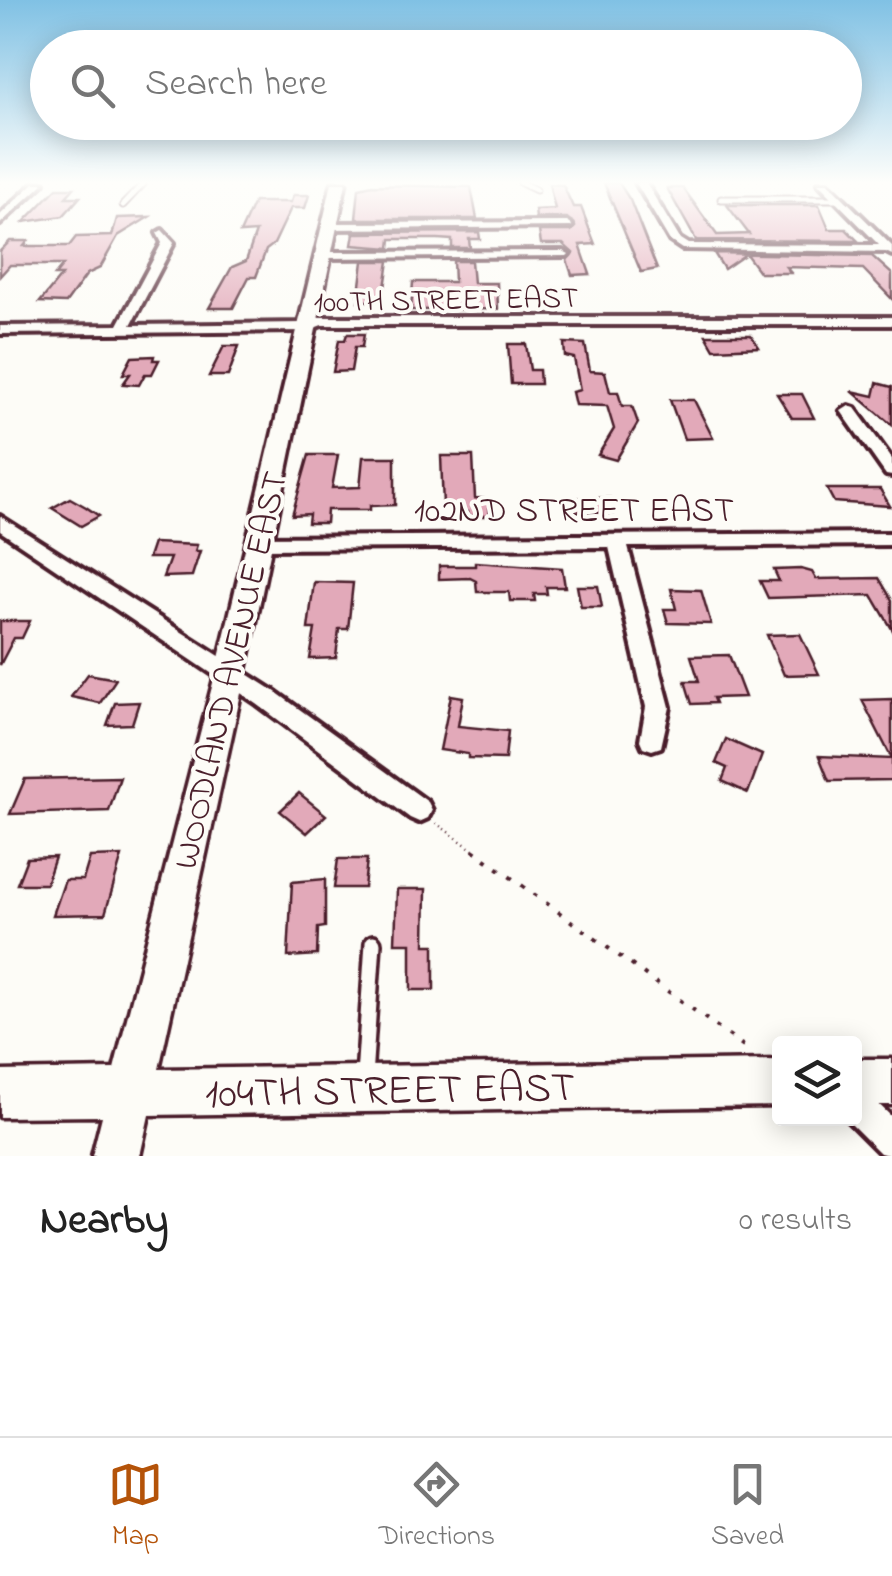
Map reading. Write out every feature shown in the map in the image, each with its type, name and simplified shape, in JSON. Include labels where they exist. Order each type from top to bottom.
[{"type":"street","points":[[122,329],[168,243],[164,237]]},
{"type":"street","name":"WOODLAND AVENUE EAST","points":[[116,1156],[230,674],[326,237]]},
{"type":"street","points":[[674,237],[686,247],[891,250]]},
{"type":"street","points":[[322,254],[563,254]]},
{"type":"street","name":"100TH STREET EAST","points":[[0,330],[306,326],[338,320],[892,322]]},
{"type":"street","points":[[850,411],[892,471]]},
{"type":"street","points":[[0,522],[230,674],[419,810]]},
{"type":"street","name":"102ND STREET EAST","points":[[257,543],[892,539]]},
{"type":"street","points":[[617,541],[658,707],[652,740]]},
{"type":"street","points":[[862,1082],[892,1082]]},
{"type":"street","name":"104TH STREET EAST","points":[[0,1094],[772,1083]]},
{"type":"street","points":[[862,1112],[892,1141]]},
{"type":"lane","points":[[364,1088],[373,943]]},
{"type":"path","points":[[419,810],[749,1050]]},
{"type":"building","points":[[76,237],[117,237],[100,268],[87,274],[66,303],[40,302],[62,275],[55,275],[63,265],[10,265],[0,276],[0,251],[10,241],[28,241],[24,246],[69,246]]},
{"type":"building","points":[[254,237],[277,237],[266,250],[256,277],[249,277],[233,308],[209,308],[232,267],[246,261]]},
{"type":"building","points":[[353,237],[480,239],[469,239],[470,248],[452,248],[452,240],[438,239],[391,239],[390,248],[352,245]]},
{"type":"building","points":[[540,237],[592,237],[595,244],[580,245],[590,274],[572,275],[567,260],[573,253],[563,244],[541,244]]},
{"type":"building","points":[[626,237],[644,237],[657,269],[641,272]]},
{"type":"building","points":[[694,237],[854,237],[858,241],[696,240]]},
{"type":"building","points":[[714,253],[872,256],[892,274],[892,299],[863,269],[786,267],[791,273],[760,273],[746,254],[724,269]]},
{"type":"building","points":[[363,261],[389,261],[383,301],[358,301]]},
{"type":"building","points":[[453,261],[471,261],[473,283],[497,283],[498,309],[411,310],[413,282],[454,282]]},
{"type":"building","points":[[347,334],[364,334],[362,347],[355,347],[351,371],[333,372],[339,340],[345,340]]},
{"type":"building","points":[[706,335],[751,335],[759,347],[714,349]]},
{"type":"building","points":[[564,343],[585,344],[590,371],[605,372],[610,392],[618,392],[622,406],[632,406],[638,423],[616,460],[598,455],[614,429],[607,406],[575,405],[572,392],[580,390],[574,358],[565,356]]},
{"type":"building","points":[[508,344],[526,344],[530,370],[539,370],[540,384],[511,384]]},
{"type":"building","points":[[224,346],[239,346],[228,376],[209,376]]},
{"type":"building","points":[[154,356],[153,360],[159,360],[152,374],[145,374],[139,385],[123,384],[130,374],[123,374],[132,357]]},
{"type":"building","points":[[877,383],[892,387],[892,425],[852,391],[874,396]]},
{"type":"building","points":[[777,394],[802,394],[814,418],[792,418]]},
{"type":"building","points":[[670,400],[694,400],[713,438],[684,439]]},
{"type":"building","points":[[309,455],[338,455],[332,488],[360,487],[363,457],[395,457],[395,505],[370,506],[370,510],[327,510],[326,523],[308,523],[309,514],[292,515]]},
{"type":"building","points":[[441,456],[473,456],[475,498],[489,499],[490,516],[467,516],[467,512],[451,512],[451,507],[443,507]]},
{"type":"building","points":[[827,489],[880,489],[890,506],[834,502]]},
{"type":"building","points":[[70,498],[99,516],[81,526],[52,508]]},
{"type":"building","points":[[568,498],[610,498],[613,514],[570,511]]},
{"type":"building","points":[[153,543],[197,545],[195,551],[200,551],[192,576],[163,577],[170,558],[148,558]]},
{"type":"building","points":[[475,562],[562,568],[565,587],[546,587],[547,594],[534,594],[535,601],[510,601],[509,592],[477,592],[476,581],[470,578],[439,579],[439,566],[475,566]]},
{"type":"building","points":[[774,570],[812,572],[816,579],[879,578],[892,600],[892,629],[872,595],[768,598],[760,581],[779,581]]},
{"type":"building","points":[[314,582],[353,583],[348,629],[339,629],[336,658],[310,659],[315,629],[308,629]]},
{"type":"building","points":[[577,586],[598,586],[602,607],[581,607]]},
{"type":"building","points":[[671,589],[701,590],[711,624],[668,623],[664,609],[676,609]]},
{"type":"building","points":[[0,621],[30,621],[22,638],[14,638],[0,665]]},
{"type":"building","points":[[800,634],[819,674],[784,675],[767,635]]},
{"type":"building","points":[[729,655],[745,697],[713,698],[715,703],[692,704],[685,681],[699,681],[691,656]]},
{"type":"building","points":[[88,674],[116,679],[100,703],[71,697]]},
{"type":"building","points":[[451,695],[463,697],[458,726],[508,731],[505,759],[468,758],[468,754],[440,750]]},
{"type":"building","points":[[892,699],[892,759],[862,700]]},
{"type":"building","points":[[139,702],[132,724],[107,725],[115,703]]},
{"type":"building","points":[[726,739],[762,755],[748,793],[722,781],[727,768],[716,763]]},
{"type":"building","points":[[819,756],[892,759],[892,780],[829,781]]},
{"type":"building","points":[[120,777],[109,811],[10,814],[25,779]]},
{"type":"building","points":[[299,793],[326,815],[307,833],[280,811]]},
{"type":"building","points":[[122,856],[105,914],[53,915],[65,880],[83,880],[90,857]]},
{"type":"building","points":[[55,857],[46,884],[17,884],[27,858]]},
{"type":"building","points":[[338,859],[367,859],[364,888],[334,888]]},
{"type":"building","points":[[325,879],[325,927],[318,928],[317,955],[288,957],[292,882]]},
{"type":"building","points":[[397,889],[426,889],[425,945],[434,945],[434,990],[411,990],[411,943],[395,943]]}]
